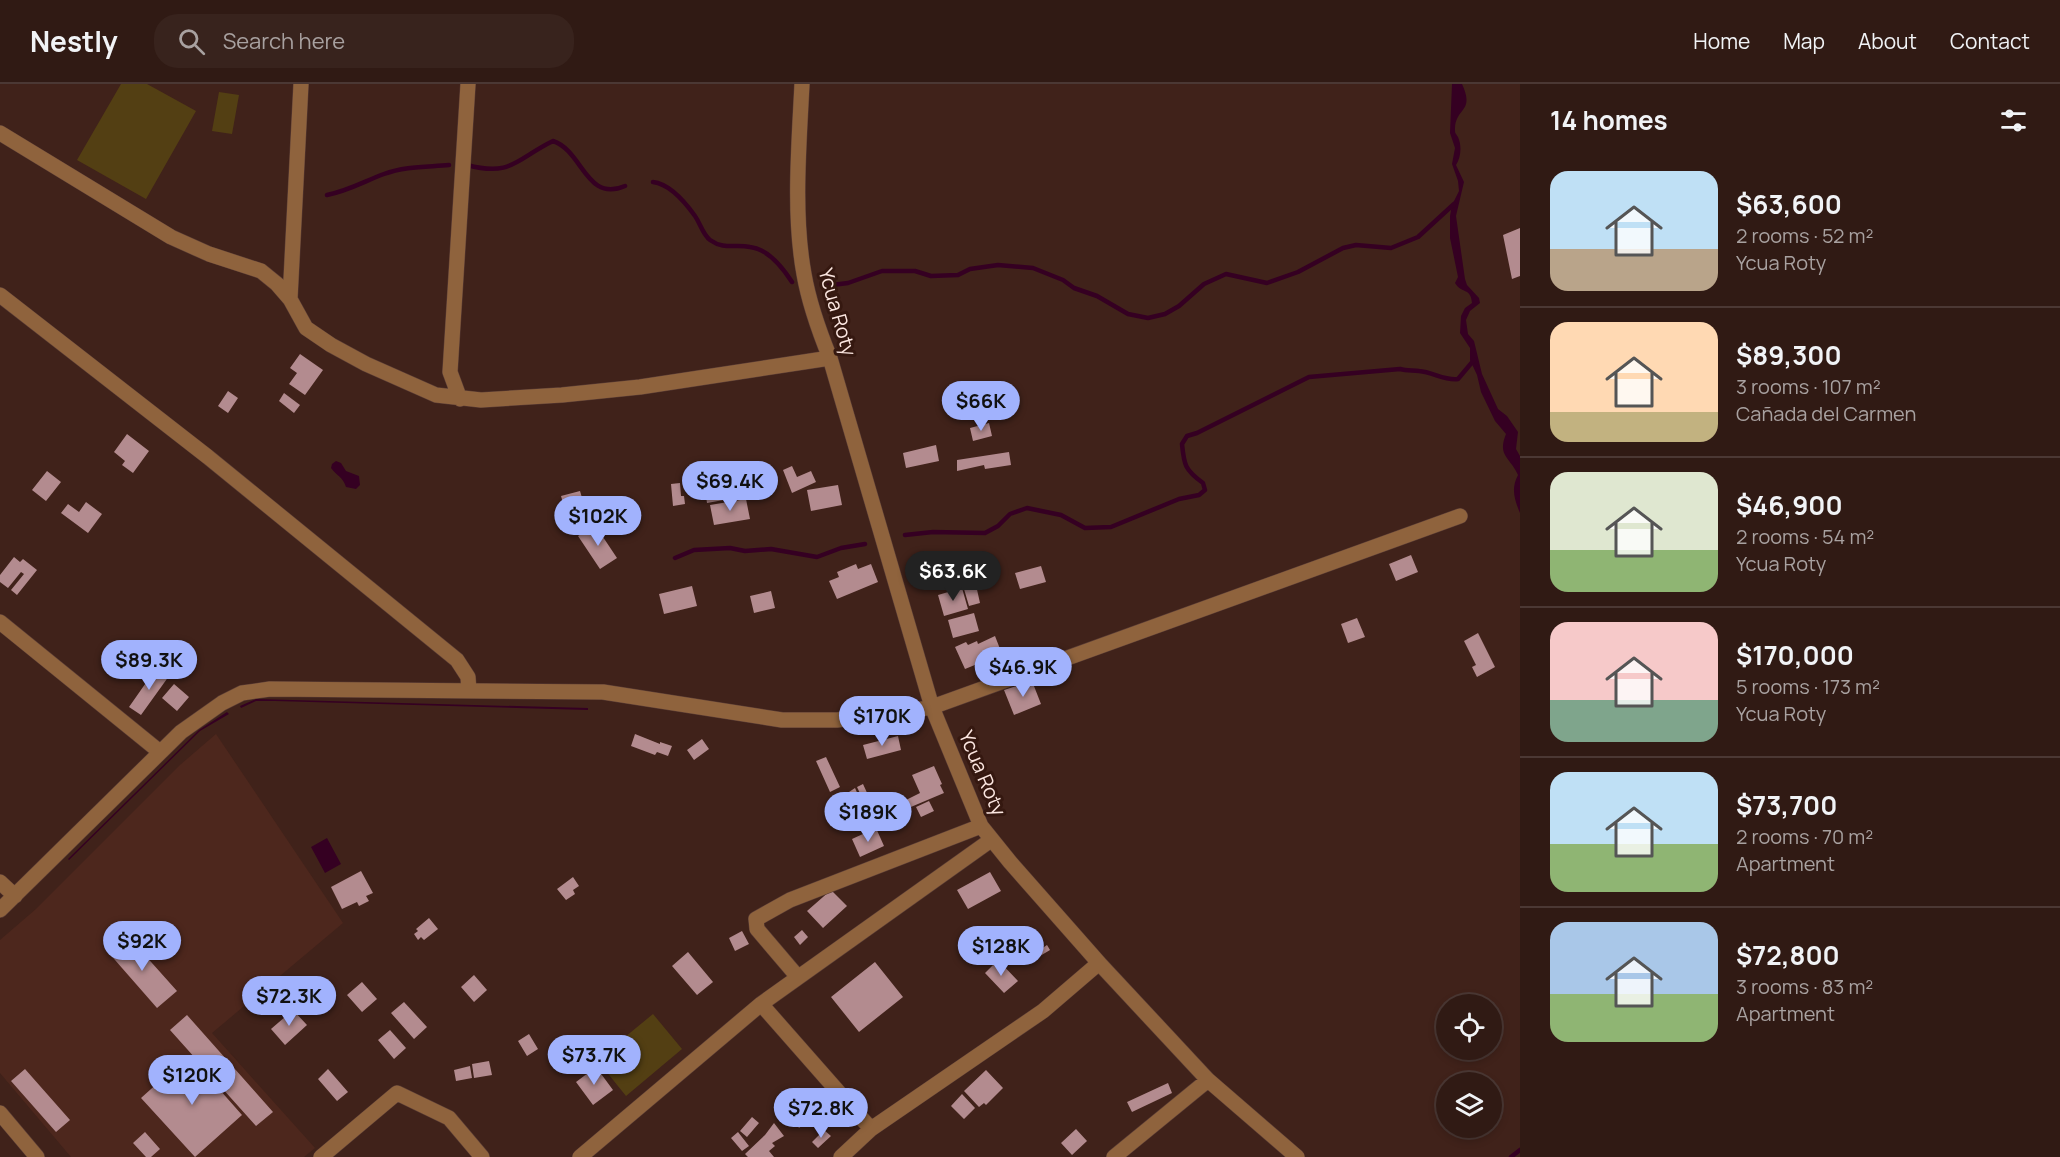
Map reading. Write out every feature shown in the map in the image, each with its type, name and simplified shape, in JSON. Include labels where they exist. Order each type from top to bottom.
[{"type":"street","points":[[290,299],[301,84]]},
{"type":"street","points":[[460,399],[450,372],[468,84]]},
{"type":"street","name":"Ycua Roty","points":[[802,84],[798,224],[804,273],[813,314],[830,358],[932,707],[981,826],[1099,963],[1208,1080],[1297,1157]]},
{"type":"street","points":[[0,133],[171,237],[208,254],[261,271],[290,299],[306,328],[366,364],[436,395],[460,399],[504,399],[640,387],[830,358]]},
{"type":"street","points":[[0,295],[208,457],[457,660],[468,677],[469,691]]},
{"type":"street","points":[[0,910],[181,732],[222,703],[242,693],[257,690],[603,692],[782,720],[837,720],[900,713],[932,707],[1460,516]]},
{"type":"street","points":[[0,622],[160,752]]},
{"type":"street","points":[[797,976],[757,929],[756,919],[790,900],[981,826]]},
{"type":"street","points":[[580,1157],[797,976],[991,840]]},
{"type":"street","points":[[0,882],[15,896]]},
{"type":"street","points":[[841,1157],[872,1129],[1043,1011],[1099,963]]},
{"type":"street","points":[[761,1004],[872,1129]]},
{"type":"street","points":[[1114,1157],[1208,1080]]},
{"type":"street","points":[[321,1157],[396,1093],[449,1118],[482,1157]]},
{"type":"street","points":[[0,1113],[37,1157]]},
{"type":"shaded area","points":[[121,84],[147,84],[196,111],[146,199],[77,160]]},
{"type":"shaded area","points":[[1452,84],[1462,84],[1467,100],[1458,116],[1455,128],[1460,148],[1456,165],[1464,182],[1456,216],[1465,279],[1467,285],[1479,298],[1480,303],[1470,311],[1466,320],[1468,334],[1474,341],[1482,374],[1498,409],[1507,416],[1518,432],[1516,449],[1520,456],[1520,513],[1514,494],[1518,475],[1503,447],[1506,434],[1495,421],[1481,392],[1470,360],[1470,348],[1460,333],[1461,316],[1465,308],[1472,303],[1470,295],[1455,283],[1458,277],[1450,238],[1452,205],[1459,191],[1452,164],[1455,148],[1450,133]]},
{"type":"shaded area","points":[[219,92],[239,95],[232,134],[212,131]]},
{"type":"shaded area","points":[[336,461],[341,463],[346,471],[359,476],[360,485],[356,489],[346,487],[342,479],[331,468]]},
{"type":"shaded area","points":[[256,699],[588,708],[588,710],[275,701],[256,701],[241,708],[240,706]]},
{"type":"shaded area","points":[[227,712],[229,714],[200,731],[68,859],[199,730]]},
{"type":"shaded area","points":[[216,734],[343,923],[212,1033],[315,1148],[304,1157],[71,1157],[0,1073],[0,940],[36,909],[180,765]]},
{"type":"shaded area","points":[[327,838],[341,864],[325,873],[311,847]]},
{"type":"shaded area","points":[[653,1014],[682,1049],[626,1096],[597,1060]]},
{"type":"building","points":[[1520,228],[1520,276],[1512,279],[1503,235]]},
{"type":"building","points":[[300,354],[323,370],[305,395],[289,384],[297,373],[290,368]]},
{"type":"building","points":[[228,391],[238,398],[228,413],[218,406]]},
{"type":"building","points":[[284,393],[300,405],[294,413],[279,401]]},
{"type":"building","points":[[989,423],[992,436],[973,441],[970,428]]},
{"type":"building","points":[[127,434],[149,451],[133,473],[122,465],[125,461],[114,452]]},
{"type":"building","points":[[936,445],[939,461],[906,468],[903,453]]},
{"type":"building","points":[[1009,452],[1011,465],[985,469],[984,465],[957,471],[957,460]]},
{"type":"building","points":[[792,466],[797,477],[811,471],[816,482],[792,493],[783,470]]},
{"type":"building","points":[[47,471],[61,482],[46,501],[32,490]]},
{"type":"building","points":[[736,478],[740,497],[707,503],[704,483]]},
{"type":"building","points":[[680,483],[681,496],[684,496],[685,504],[673,506],[671,484]]},
{"type":"building","points":[[838,485],[842,505],[811,511],[807,490]]},
{"type":"building","points":[[580,491],[586,511],[567,516],[561,496]]},
{"type":"building","points":[[746,499],[750,519],[714,525],[710,505]]},
{"type":"building","points":[[86,502],[102,514],[88,533],[61,513],[68,504],[79,512]]},
{"type":"building","points":[[595,525],[617,558],[600,569],[578,536]]},
{"type":"building","points":[[1411,555],[1418,572],[1396,581],[1389,564]]},
{"type":"building","points":[[14,557],[20,562],[23,559],[37,570],[17,595],[11,590],[24,574],[21,572],[8,588],[0,582],[0,575]]},
{"type":"building","points":[[856,564],[858,569],[871,564],[878,582],[837,599],[829,581],[839,577],[837,572]]},
{"type":"building","points":[[1041,566],[1046,582],[1020,589],[1015,573]]},
{"type":"building","points":[[976,585],[980,603],[969,606],[964,589]]},
{"type":"building","points":[[692,586],[697,606],[664,614],[659,594]]},
{"type":"building","points":[[962,588],[968,609],[944,616],[938,595]]},
{"type":"building","points":[[771,591],[775,608],[754,613],[750,596]]},
{"type":"building","points":[[974,613],[979,631],[953,638],[948,620]]},
{"type":"building","points":[[1357,618],[1365,637],[1348,643],[1341,624]]},
{"type":"building","points":[[1478,633],[1495,667],[1477,677],[1472,667],[1476,665],[1464,641]]},
{"type":"building","points":[[995,636],[1002,654],[965,669],[955,647],[966,642],[968,645],[977,641],[978,644]]},
{"type":"building","points":[[157,667],[169,676],[141,715],[129,707]]},
{"type":"building","points":[[1032,681],[1041,704],[1014,715],[1004,690]]},
{"type":"building","points":[[174,684],[189,697],[177,711],[162,698]]},
{"type":"building","points":[[635,734],[672,746],[668,756],[657,752],[655,755],[631,746]]},
{"type":"building","points":[[898,736],[901,750],[867,759],[863,745]]},
{"type":"building","points":[[702,739],[709,749],[694,760],[687,750]]},
{"type":"building","points":[[826,757],[840,787],[830,792],[816,761]]},
{"type":"building","points":[[934,766],[944,793],[899,812],[896,805],[920,793],[912,775]]},
{"type":"building","points":[[863,784],[874,808],[877,807],[879,811],[889,806],[891,812],[873,821],[857,787]]},
{"type":"building","points":[[855,788],[865,810],[857,813],[849,792]]},
{"type":"building","points":[[929,801],[934,811],[921,817],[916,807]]},
{"type":"building","points":[[876,828],[884,846],[860,857],[852,839]]},
{"type":"building","points":[[361,871],[373,893],[366,896],[369,901],[359,906],[357,902],[342,909],[331,887]]},
{"type":"building","points":[[990,872],[1001,891],[968,909],[957,890]]},
{"type":"building","points":[[573,877],[579,886],[573,890],[575,894],[566,900],[557,889]]},
{"type":"building","points":[[831,890],[847,906],[823,928],[807,911]]},
{"type":"building","points":[[429,918],[438,929],[424,940],[421,937],[418,940],[414,934],[418,931],[416,929]]},
{"type":"building","points":[[802,930],[808,937],[800,945],[794,937]]},
{"type":"building","points":[[742,931],[749,944],[735,951],[729,938]]},
{"type":"building","points":[[127,935],[177,991],[157,1008],[108,952]]},
{"type":"building","points":[[1047,945],[1050,950],[1030,962],[1024,952],[1035,946],[1038,951]]},
{"type":"building","points":[[688,952],[713,982],[697,995],[672,966]]},
{"type":"building","points":[[998,960],[1018,981],[1004,993],[985,973]]},
{"type":"building","points":[[875,962],[903,997],[859,1032],[831,997]]},
{"type":"building","points":[[474,975],[487,990],[474,1002],[461,987]]},
{"type":"building","points":[[362,982],[377,999],[362,1012],[347,995]]},
{"type":"building","points":[[404,1002],[427,1027],[414,1039],[391,1013]]},
{"type":"building","points":[[293,1010],[307,1025],[285,1045],[271,1029]]},
{"type":"building","points":[[187,1015],[273,1112],[256,1126],[170,1030]]},
{"type":"building","points":[[390,1030],[406,1048],[394,1059],[378,1040]]},
{"type":"building","points":[[529,1034],[538,1049],[527,1056],[518,1041]]},
{"type":"building","points":[[189,1055],[242,1115],[195,1157],[141,1098]]},
{"type":"building","points":[[489,1061],[492,1075],[474,1078],[472,1064]]},
{"type":"building","points":[[470,1066],[472,1078],[456,1081],[454,1070]]},
{"type":"building","points":[[596,1067],[613,1090],[593,1105],[576,1082]]},
{"type":"building","points":[[25,1069],[70,1120],[56,1132],[11,1081]]},
{"type":"building","points":[[328,1069],[348,1092],[337,1101],[318,1079]]},
{"type":"building","points":[[986,1070],[1003,1088],[986,1105],[984,1103],[979,1107],[964,1091]]},
{"type":"building","points":[[1168,1083],[1172,1093],[1132,1112],[1127,1102]]},
{"type":"building","points":[[962,1094],[975,1108],[964,1119],[951,1106]]},
{"type":"building","points":[[802,1096],[808,1105],[790,1118],[784,1109]]},
{"type":"building","points":[[805,1109],[812,1118],[799,1128],[792,1118]]},
{"type":"building","points":[[752,1117],[759,1123],[747,1137],[740,1131]]},
{"type":"building","points":[[774,1123],[784,1136],[772,1143],[775,1146],[769,1151],[774,1157],[748,1157],[745,1154]]},
{"type":"building","points":[[1076,1129],[1087,1141],[1072,1155],[1061,1143]]},
{"type":"building","points":[[824,1130],[831,1136],[818,1148],[812,1142]]},
{"type":"building","points":[[145,1132],[160,1149],[151,1157],[146,1157],[133,1143]]},
{"type":"building","points":[[738,1132],[749,1146],[742,1151],[731,1138]]},
{"type":"waterway","points":[[467,165],[494,169],[504,167],[553,141],[563,147],[593,182],[602,188],[612,189],[625,186]]},
{"type":"waterway","points":[[327,195],[392,171],[449,165]]},
{"type":"waterway","points":[[653,182],[665,186],[682,200],[710,240],[720,245],[745,246],[763,251],[780,265],[792,282]]},
{"type":"waterway","points":[[824,286],[848,283],[882,271],[915,271],[931,276],[958,275],[970,269],[998,265],[1033,268],[1063,280],[1074,288],[1097,296],[1128,314],[1148,318],[1165,314],[1179,306],[1204,284],[1226,274],[1267,283],[1298,272],[1343,248],[1356,245],[1391,248],[1418,237],[1454,204]]},
{"type":"waterway","points":[[905,535],[933,532],[985,533],[998,526],[1010,514],[1027,508],[1061,515],[1085,528],[1111,527],[1179,499],[1199,495],[1205,490],[1203,483],[1186,466],[1184,457],[1182,444],[1187,436],[1309,377],[1400,369],[1458,379],[1474,360]]},
{"type":"waterway","points":[[675,558],[694,550],[730,548],[745,551],[771,549],[817,557],[841,548],[865,544]]},
{"type":"waterway","points":[[1511,1157],[1520,1150]]}]
